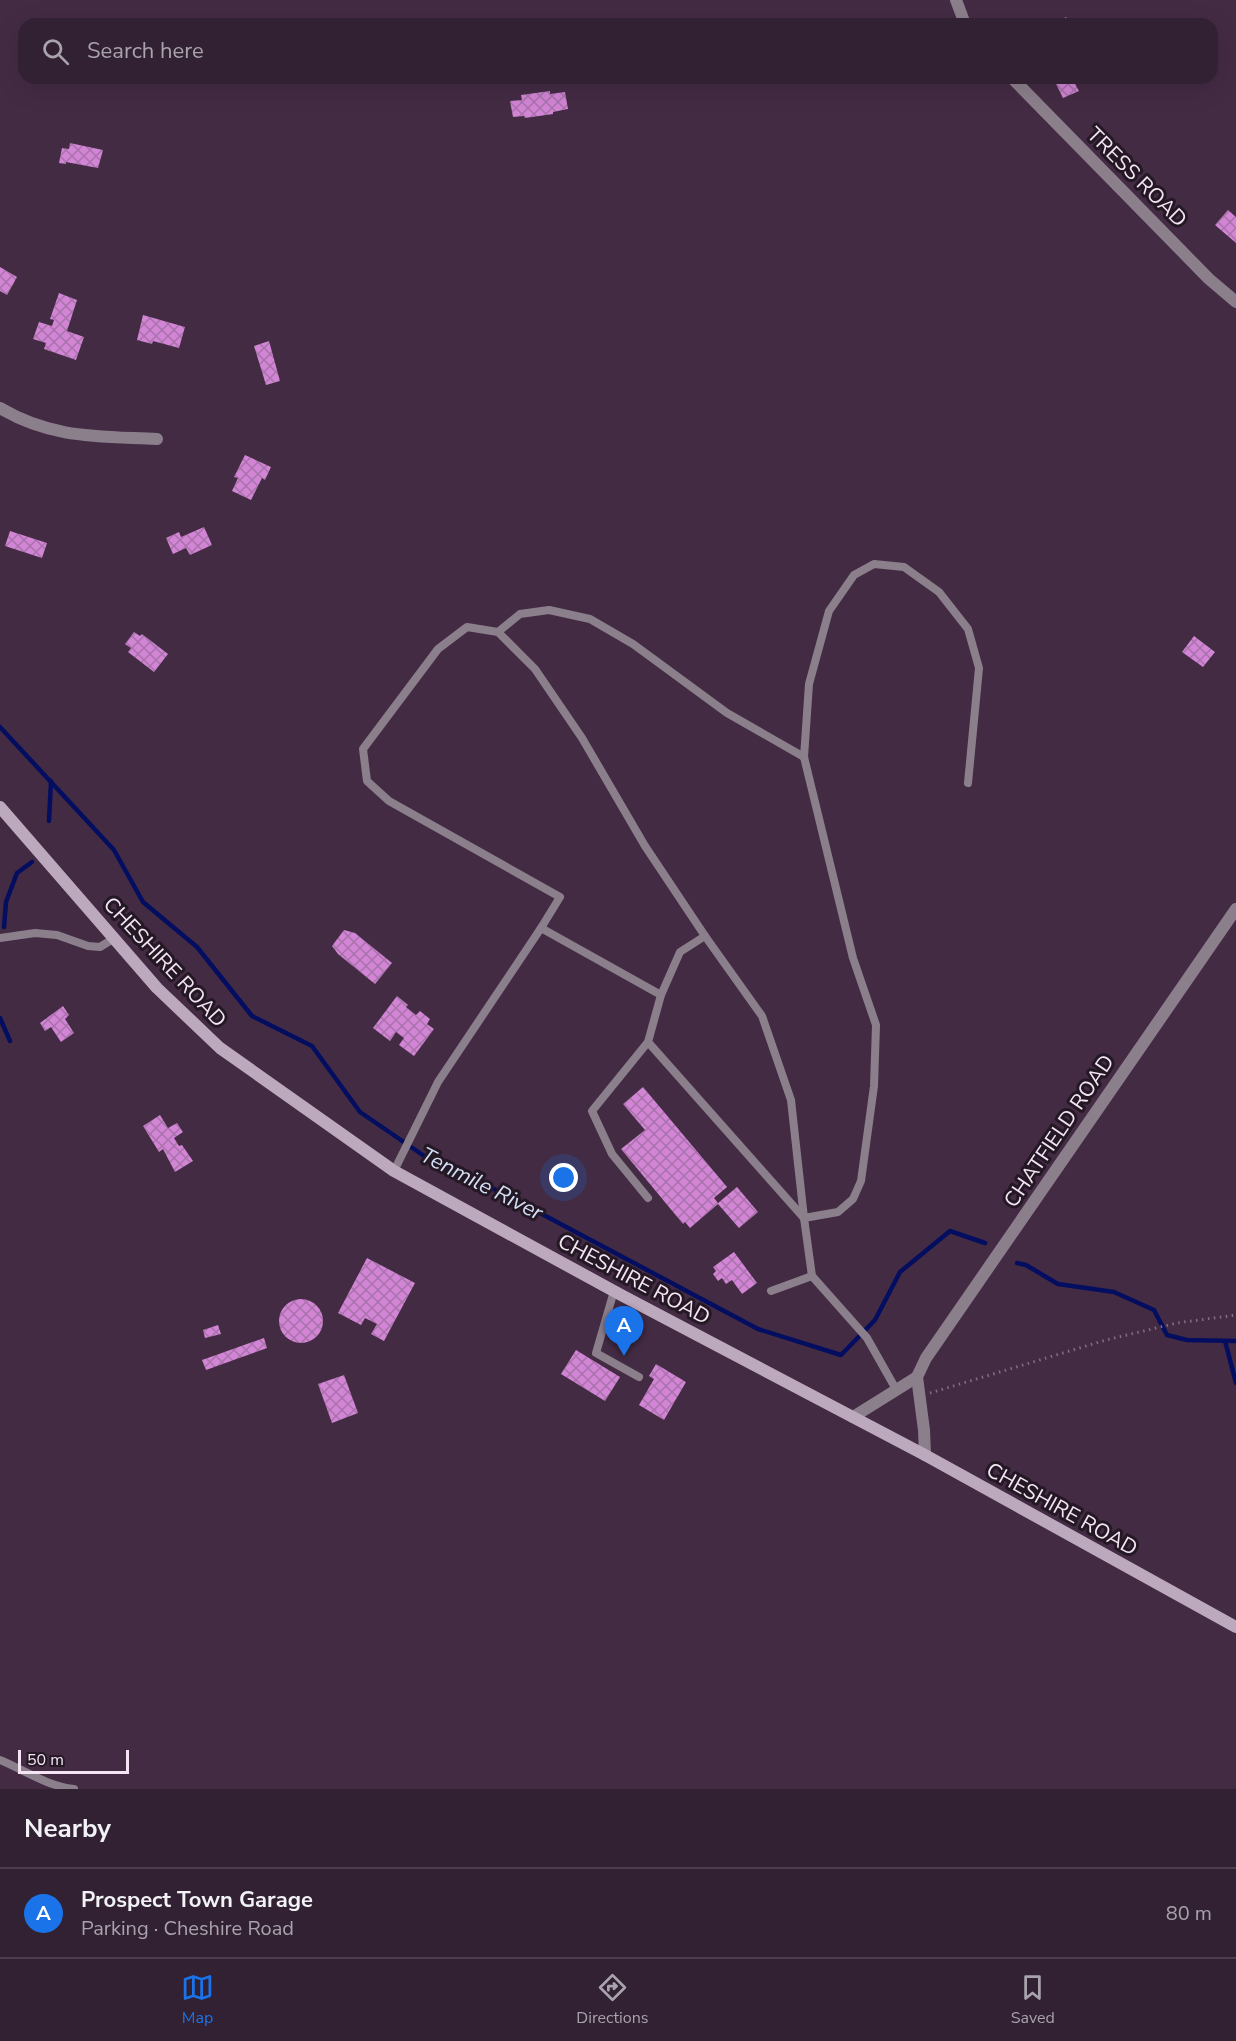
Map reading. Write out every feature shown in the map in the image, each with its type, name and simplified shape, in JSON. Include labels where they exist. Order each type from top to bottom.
[{"type":"main road","name":"CHESHIRE ROAD","points":[[0,807],[157,988],[220,1048],[394,1171],[614,1291],[925,1455],[1236,1627]]},
{"type":"street","points":[[956,0],[963,18]]},
{"type":"street","name":"TRESS ROAD","points":[[1018,84],[1209,279],[1236,302]]},
{"type":"street","points":[[0,408],[16,418],[55,432],[157,440]]},
{"type":"street","name":"CHATFIELD ROAD","points":[[853,1417],[917,1377],[932,1349],[1236,909]]},
{"type":"street","points":[[917,1377],[925,1455]]},
{"type":"lane","points":[[804,1218],[838,1212],[853,1199],[861,1180],[874,1086],[876,1025],[853,958],[804,757],[809,684],[829,611],[854,575],[874,564],[904,567],[939,592],[968,629],[979,668],[968,783]]},
{"type":"lane","points":[[498,632],[520,614],[549,610],[590,620],[633,644],[727,713],[804,757]]},
{"type":"lane","points":[[394,1171],[438,1082],[560,897],[389,801],[368,780],[363,749],[438,648],[468,627],[498,632],[535,669],[582,738],[645,846],[762,1016],[791,1100],[812,1276],[867,1338],[897,1391]]},
{"type":"lane","points":[[541,928],[661,995]]},
{"type":"lane","points":[[0,938],[35,933],[57,935],[88,946],[100,947],[113,939]]},
{"type":"lane","points":[[648,1198],[612,1154],[592,1111],[648,1042],[661,995],[680,952],[705,936]]},
{"type":"lane","points":[[648,1042],[804,1218]]},
{"type":"lane","points":[[771,1291],[812,1276]]},
{"type":"lane","points":[[614,1291],[596,1353],[639,1377]]},
{"type":"lane","points":[[0,1760],[49,1784],[74,1789]]},
{"type":"path","points":[[918,1396],[1106,1340],[1177,1323],[1236,1315]]},
{"type":"building","points":[[1056,84],[1075,84],[1079,91],[1063,98]]},
{"type":"building","points":[[550,91],[550,94],[565,92],[568,109],[553,112],[553,114],[525,118],[524,116],[513,117],[510,101],[522,100],[521,95]]},
{"type":"building","points":[[70,143],[103,150],[98,168],[66,162],[66,164],[59,163],[62,148],[69,149]]},
{"type":"building","points":[[1228,210],[1236,217],[1236,243],[1215,225]]},
{"type":"building","points":[[0,267],[17,277],[7,295],[0,291]]},
{"type":"building","points":[[59,293],[77,300],[67,331],[84,337],[76,360],[44,349],[46,343],[33,339],[39,322],[52,326],[54,320],[50,319]]},
{"type":"building","points":[[143,315],[185,327],[179,348],[153,341],[152,344],[137,340]]},
{"type":"building","points":[[269,341],[280,381],[266,385],[254,346]]},
{"type":"building","points":[[245,455],[271,467],[265,480],[262,478],[251,500],[232,491],[238,478],[234,477]]},
{"type":"building","points":[[204,527],[212,545],[190,555],[186,548],[173,554],[166,538],[179,532],[181,537]]},
{"type":"building","points":[[10,531],[47,543],[42,558],[5,546]]},
{"type":"building","points":[[134,632],[140,636],[142,634],[168,654],[154,672],[128,652],[131,648],[125,644]]},
{"type":"building","points":[[1194,636],[1215,652],[1203,667],[1182,652]]},
{"type":"building","points":[[344,930],[355,933],[392,963],[375,984],[338,954],[332,946]]},
{"type":"building","points":[[397,996],[416,1015],[420,1011],[430,1019],[427,1024],[434,1029],[414,1056],[399,1045],[404,1038],[396,1032],[390,1041],[373,1028]]},
{"type":"building","points":[[63,1006],[69,1015],[65,1019],[74,1033],[61,1042],[51,1027],[45,1031],[40,1023]]},
{"type":"building","points":[[643,1087],[727,1187],[714,1198],[718,1203],[737,1187],[758,1212],[739,1228],[718,1204],[690,1228],[685,1222],[683,1224],[621,1149],[645,1130],[623,1104]]},
{"type":"building","points":[[160,1115],[168,1128],[177,1123],[183,1132],[174,1138],[193,1161],[175,1172],[163,1149],[159,1152],[143,1126]]},
{"type":"building","points":[[734,1252],[757,1283],[742,1294],[732,1280],[726,1284],[722,1278],[718,1281],[713,1274],[716,1271],[713,1267]]},
{"type":"building","points":[[367,1258],[415,1283],[384,1341],[371,1334],[377,1324],[365,1318],[361,1325],[338,1313]]},
{"type":"building","points":[[301,1299],[316,1306],[323,1321],[316,1336],[301,1343],[286,1336],[279,1321],[286,1306]]},
{"type":"building","points":[[218,1325],[221,1334],[205,1338],[203,1330]]},
{"type":"building","points":[[264,1338],[267,1348],[206,1370],[202,1360]]},
{"type":"building","points":[[576,1350],[620,1377],[605,1401],[561,1374]]},
{"type":"building","points":[[656,1364],[686,1382],[664,1420],[639,1405],[654,1379],[649,1376]]},
{"type":"building","points":[[344,1375],[358,1413],[332,1423],[318,1384]]},
{"type":"waterway","name":"Tenmile River","points":[[0,727],[114,850],[143,902],[197,947],[252,1016],[312,1046],[360,1112],[433,1162],[496,1190],[758,1329],[841,1355],[875,1320],[900,1272],[950,1231],[985,1243]]},
{"type":"waterway","points":[[49,821],[51,781]]},
{"type":"waterway","points":[[4,927],[6,902],[17,873],[32,862]]},
{"type":"waterway","points":[[0,1018],[10,1041]]},
{"type":"waterway","name":"Tenmile River","points":[[1017,1263],[1026,1265],[1058,1284],[1114,1292],[1154,1310],[1167,1335],[1187,1340],[1236,1341]]},
{"type":"waterway","points":[[1225,1341],[1236,1383]]},
{"type":"place","name":"Prospect Town Garage","points":[[624,1356]]}]
